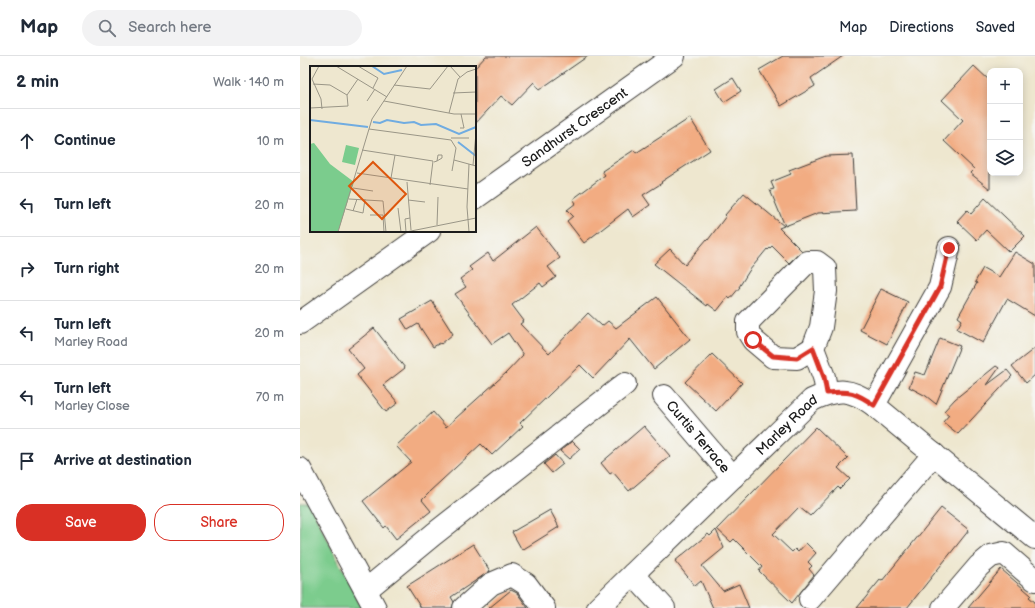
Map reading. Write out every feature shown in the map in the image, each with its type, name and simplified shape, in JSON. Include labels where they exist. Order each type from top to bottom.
[{"type":"street","name":"Sandhurst Crescent","points":[[476,197],[674,56]]},
{"type":"street","points":[[300,323],[428,232]]},
{"type":"street","points":[[874,405],[940,287],[949,248]]},
{"type":"street","points":[[813,348],[824,377],[827,393]]},
{"type":"street","points":[[300,469],[371,599],[440,529],[625,384]]},
{"type":"street","name":"Marley Road","points":[[598,608],[812,400],[827,393],[844,391],[860,395],[1035,538]]},
{"type":"street","name":"Curtis Terrace","points":[[664,396],[733,477]]},
{"type":"street","points":[[810,599],[934,454]]},
{"type":"street","points":[[943,608],[979,566],[991,556],[1004,553],[1035,580]]},
{"type":"street","points":[[634,574],[664,608]]},
{"type":"street","points":[[464,608],[491,584],[512,575],[526,584],[544,608]]},
{"type":"green space","points":[[300,503],[309,503],[362,608],[300,608]]},
{"type":"building","points":[[486,56],[588,56],[539,90],[534,82],[512,105],[501,96],[476,123],[476,67]]},
{"type":"building","points":[[783,56],[843,56],[811,78],[815,86],[781,106],[759,70]]},
{"type":"building","points":[[974,66],[987,78],[987,176],[990,176],[990,189],[970,173],[974,169],[944,141],[963,120],[942,100]]},
{"type":"building","points":[[733,78],[741,91],[724,102],[716,89]]},
{"type":"building","points":[[690,118],[710,150],[643,195],[650,205],[633,217],[628,209],[584,243],[567,221],[573,216],[567,210],[576,203],[573,199],[605,175],[602,171],[634,150],[636,153]]},
{"type":"building","points":[[853,155],[856,211],[818,213],[785,226],[770,190],[774,189],[771,182],[791,174],[789,170],[826,156]]},
{"type":"building","points":[[744,193],[784,226],[779,228],[802,251],[789,263],[772,246],[768,250],[767,249],[749,271],[740,287],[730,299],[728,297],[717,311],[708,304],[707,306],[654,264],[670,249],[685,265],[707,239],[708,240],[726,216],[725,215]]},
{"type":"building","points":[[985,198],[1025,236],[1009,252],[986,230],[977,240],[957,221],[967,210],[971,214]]},
{"type":"building","points":[[536,227],[560,258],[548,267],[556,277],[543,287],[540,283],[512,305],[524,321],[520,324],[549,354],[588,313],[602,326],[608,321],[616,328],[657,297],[690,339],[654,369],[630,339],[593,378],[580,365],[520,423],[523,426],[492,455],[481,444],[429,492],[422,500],[431,511],[396,539],[386,526],[384,528],[363,501],[411,462],[396,446],[433,412],[446,427],[506,373],[523,355],[508,333],[492,344],[455,294],[466,287],[460,279],[472,270],[469,267],[488,253],[493,261]]},
{"type":"building","points":[[1015,252],[1035,264],[1035,316],[1007,299],[983,343],[957,329],[962,320],[958,317],[977,283],[975,282],[983,268],[999,277]]},
{"type":"building","points":[[881,289],[908,302],[887,344],[860,330]]},
{"type":"building","points":[[432,301],[453,334],[441,344],[440,343],[433,347],[418,324],[408,330],[401,319]]},
{"type":"building","points":[[374,328],[405,368],[383,385],[398,403],[386,412],[357,375],[364,369],[348,349]]},
{"type":"building","points":[[940,338],[960,346],[936,404],[926,396],[909,387],[915,372],[925,375]]},
{"type":"building","points":[[1035,348],[1035,375],[1026,383],[1012,366]]},
{"type":"building","points":[[712,354],[742,383],[716,411],[685,382]]},
{"type":"building","points":[[996,366],[999,368],[987,385],[1007,370],[1012,376],[958,434],[943,422],[949,415],[944,411],[955,399]]},
{"type":"building","points":[[644,426],[670,456],[629,491],[613,472],[610,474],[601,463]]},
{"type":"building","points":[[816,427],[848,458],[838,468],[850,479],[840,489],[838,487],[810,516],[799,507],[773,534],[792,552],[795,549],[798,552],[806,543],[816,553],[808,562],[812,566],[809,569],[814,575],[792,603],[759,571],[762,567],[734,539],[731,542],[717,529]]},
{"type":"building","points":[[572,441],[580,449],[569,459],[560,451]]},
{"type":"building","points":[[555,455],[563,464],[552,473],[544,464]]},
{"type":"building","points":[[941,508],[969,530],[907,608],[857,608],[880,580],[882,581]]},
{"type":"building","points":[[550,510],[559,527],[522,550],[512,532]]},
{"type":"building","points":[[716,530],[724,548],[702,566],[723,591],[739,584],[749,608],[713,608],[701,581],[695,586],[675,561],[708,534],[710,536]]},
{"type":"building","points":[[473,544],[490,571],[451,597],[454,602],[452,608],[421,608],[407,586]]},
{"type":"building","points":[[1001,569],[1031,595],[1029,597],[1035,602],[1035,608],[968,608]]},
{"type":"building","points":[[511,590],[517,593],[528,608],[489,608]]},
{"type":"route","points":[[753,340],[773,356],[797,358],[813,348],[824,377],[827,393],[844,391],[860,395],[874,405],[940,287],[949,248]]}]
